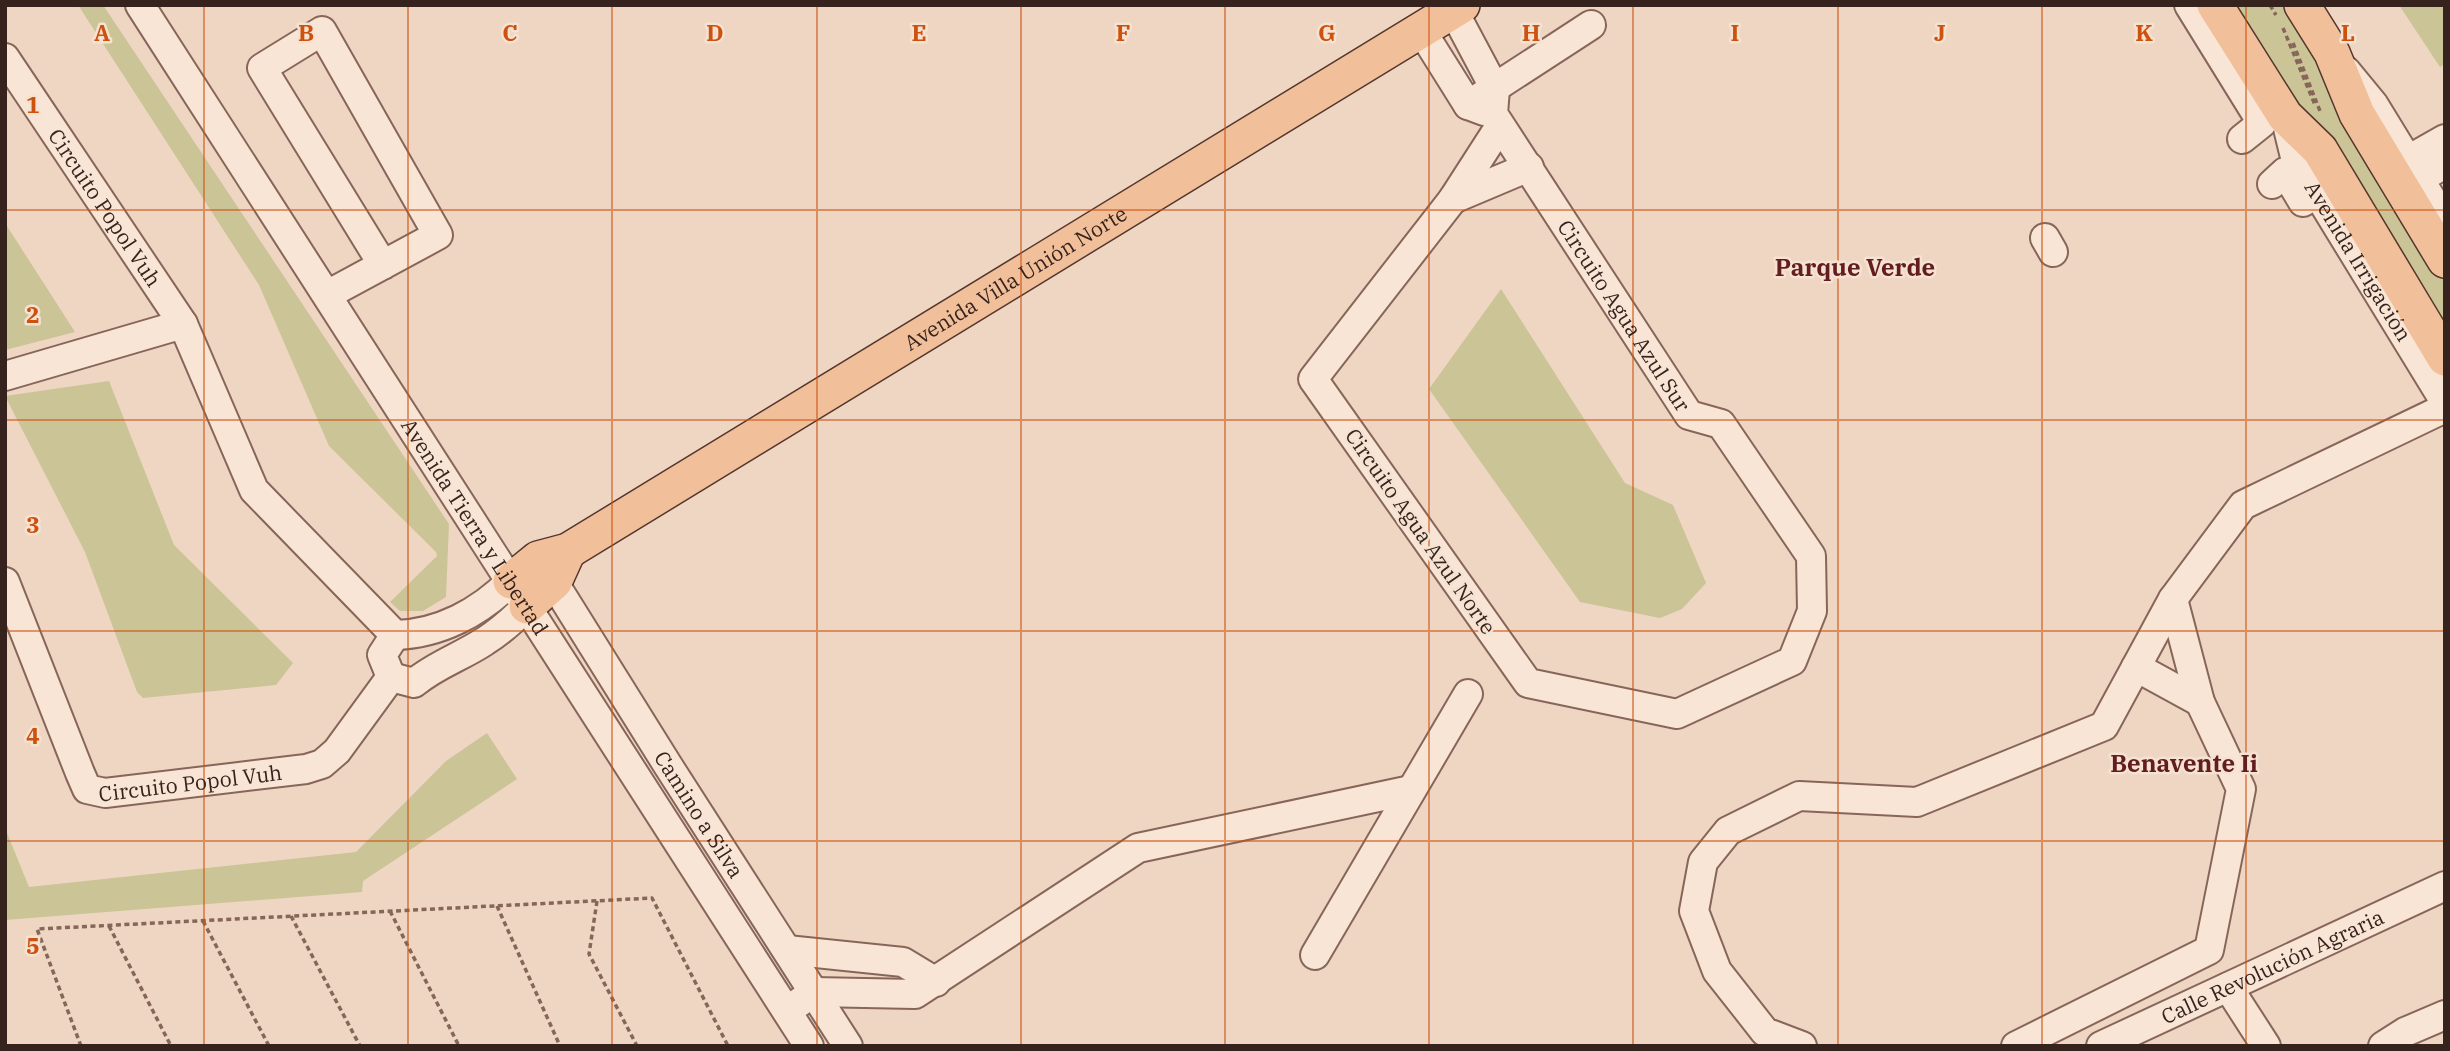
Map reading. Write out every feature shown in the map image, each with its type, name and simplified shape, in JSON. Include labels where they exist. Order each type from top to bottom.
[{"type":"main road","name":"Avenida Irrigación","points":[[2215,5],[2285,116],[2320,150],[2445,358]]},
{"type":"main road","points":[[2302,5],[2332,53],[2357,114],[2445,260]]},
{"type":"main road","name":"Avenida Villa Unión Norte","points":[[519,594],[553,564],[1458,8]]},
{"type":"street","name":"Avenida Tierra y Libertad","points":[[140,5],[809,1046]]},
{"type":"street","points":[[2173,5],[2244,123],[2189,5]]},
{"type":"street","name":"Circuito Agua Azul Sur","points":[[1458,8],[1489,109]]},
{"type":"street","points":[[1454,199],[1489,109],[1591,25]]},
{"type":"street","name":"Circuito Agua Azul Sur","points":[[1421,30],[1489,109],[1689,415],[1721,424],[1811,556],[1812,611],[1792,661],[1676,714],[1528,683]]},
{"type":"street","points":[[327,295],[438,235],[322,31],[262,68],[383,264]]},
{"type":"street","points":[[2332,53],[2374,105],[2445,221]]},
{"type":"street","name":"Circuito Popol Vuh","points":[[5,58],[183,324],[254,490],[408,635],[433,649],[432,668]]},
{"type":"street","name":"Avenida Irrigación","points":[[2285,116],[2295,157],[2440,408]]},
{"type":"street","points":[[2414,169],[2445,139]]},
{"type":"street","points":[[2414,169],[2445,164]]},
{"type":"street","points":[[1454,199],[1529,167]]},
{"type":"street","points":[[1802,1046],[1765,1032],[1717,971],[1694,911],[1703,862],[1728,831],[1799,796],[1917,802],[2104,726],[2173,599],[2243,505],[2440,408],[2285,172],[2272,184]]},
{"type":"street","name":"Circuito Agua Azul Norte","points":[[1454,199],[1313,379],[1528,683]]},
{"type":"street","points":[[5,376],[183,324]]},
{"type":"street","name":"Camino a Silva","points":[[553,564],[667,764],[848,1046]]},
{"type":"street","name":"Circuito Popol Vuh","points":[[5,582],[87,789],[105,793],[306,769],[322,764],[337,751],[391,677]]},
{"type":"street","points":[[519,594],[511,622],[483,642],[432,668],[414,683],[391,677],[382,655],[408,635],[464,617],[493,599],[519,594]]},
{"type":"street","points":[[2017,1046],[2210,950],[2241,789],[2200,702],[2173,599]]},
{"type":"street","points":[[2136,667],[2200,702]]},
{"type":"street","points":[[1315,956],[1468,694]]},
{"type":"street","points":[[639,781],[667,764]]},
{"type":"street","points":[[787,1011],[814,992],[915,994],[1138,848],[1411,790]]},
{"type":"street","name":"Calle Revolución Agraria","points":[[2101,1046],[2445,886]]},
{"type":"street","points":[[730,924],[757,905]]},
{"type":"street","points":[[787,950],[902,962],[936,982]]},
{"type":"street","points":[[2228,987],[2266,1046]]},
{"type":"street","points":[[2400,1041],[2445,1015]]},
{"type":"path","points":[[81,1046],[37,929],[652,898],[728,1046]]},
{"type":"path","points":[[597,901],[589,954],[637,1046]]},
{"type":"path","points":[[496,906],[561,1046]]},
{"type":"path","points":[[390,911],[459,1046]]},
{"type":"path","points":[[291,916],[360,1046]]},
{"type":"path","points":[[203,921],[269,1046]]},
{"type":"path","points":[[109,926],[171,1046]]},
{"type":"shaded area","points":[[78,5],[103,5],[449,524],[446,597],[423,611],[400,611],[390,602],[437,556],[436,552],[329,446],[259,285]]},
{"type":"shaded area","points":[[2233,5],[2285,5],[2445,264],[2445,348]]},
{"type":"shaded area","points":[[2399,5],[2445,5],[2445,64],[2440,67]]},
{"type":"shaded area","points":[[5,223],[75,332],[5,350]]},
{"type":"shaded area","points":[[1501,289],[1625,483],[1673,505],[1706,583],[1682,609],[1660,618],[1580,602],[1429,389]]},
{"type":"shaded area","points":[[109,381],[174,545],[293,663],[276,685],[143,698],[137,692],[85,552],[5,396]]},
{"type":"shaded area","points":[[487,733],[517,779],[363,881],[362,892],[5,920],[5,828],[29,887],[356,852],[446,761]]},
{"type":"district","name":"Parque Verde","points":[[1855,267]]},
{"type":"district","name":"Benavente Ii","points":[[2184,763]]}]
